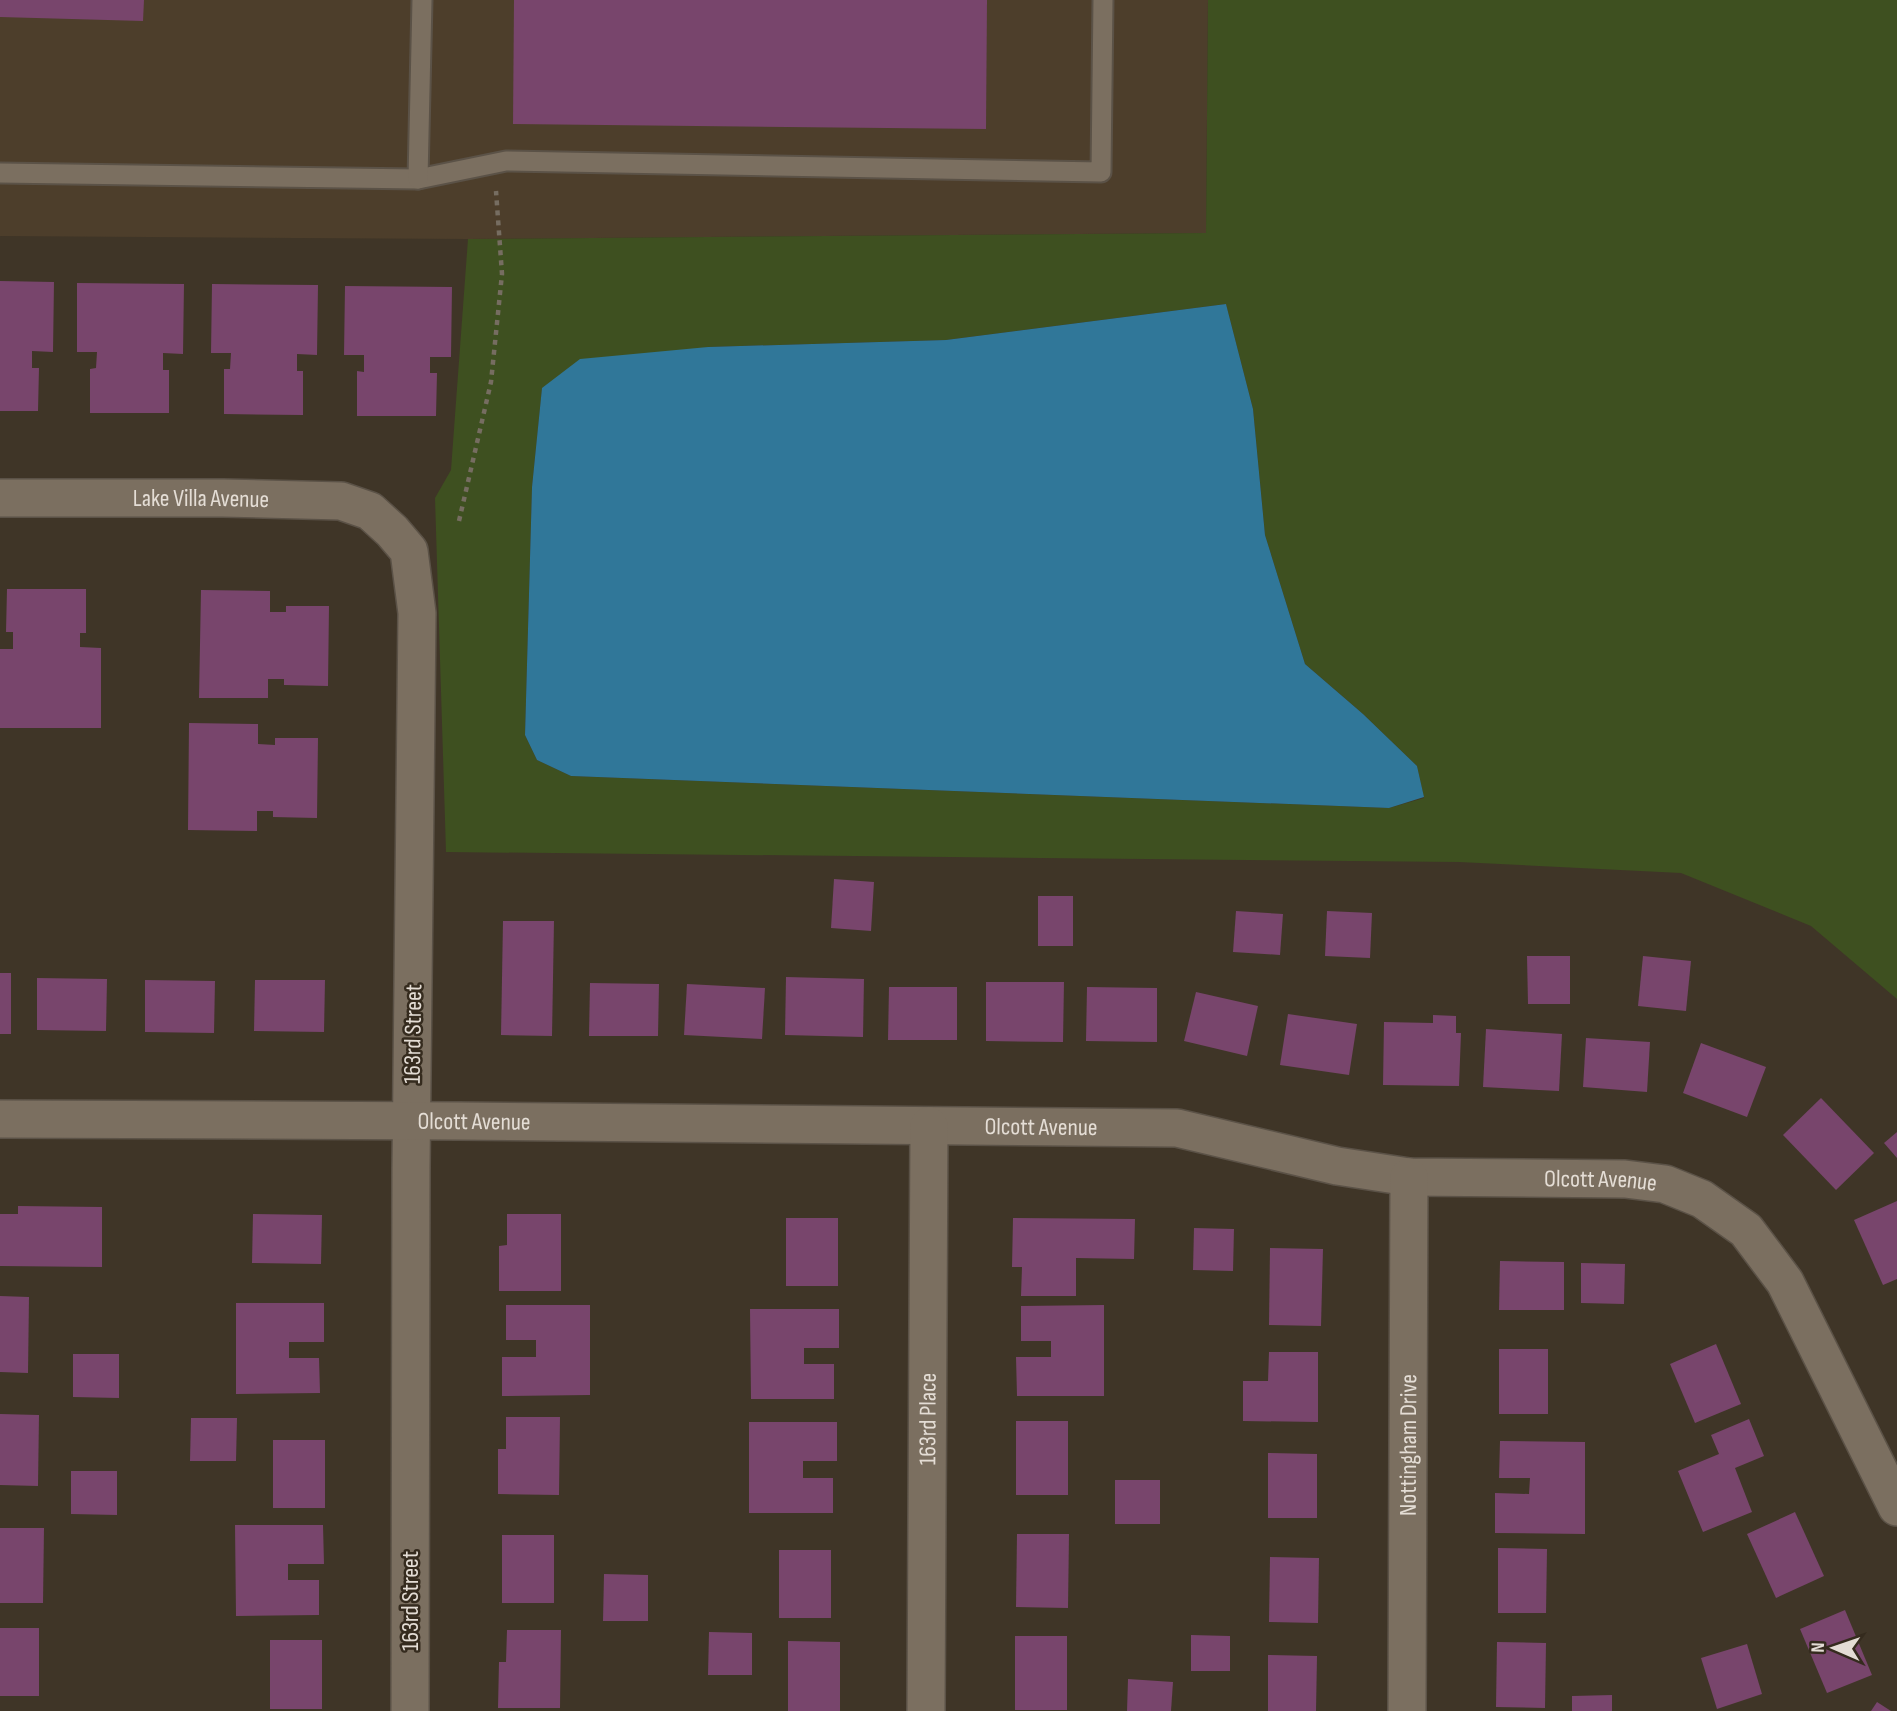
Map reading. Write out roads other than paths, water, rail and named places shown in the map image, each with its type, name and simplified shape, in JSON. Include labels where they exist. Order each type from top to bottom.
[{"type":"street","name":"Lake Villa Avenue","points":[[0,498],[341,501],[370,511],[392,531]]},
{"type":"street","name":"163rd Street","points":[[392,531],[409,551],[417,613],[410,1711]]},
{"type":"street","name":"Olcott Avenue","points":[[0,1119],[1177,1128],[1337,1166],[1409,1177],[1625,1179],[1665,1184],[1702,1199],[1746,1230],[1785,1282],[1897,1507]]},
{"type":"street","name":"163rd Place","points":[[926,1711],[929,1126]]},
{"type":"street","name":"Nottingham Drive","points":[[1407,1711],[1409,1177]]},
{"type":"lane","points":[[418,179],[422,0]]},
{"type":"lane","points":[[0,173],[418,179],[494,163],[519,161],[1101,172],[1103,0]]},
{"type":"water","points":[[1226,304],[1253,409],[1265,535],[1305,664],[1417,766],[1424,797],[1389,808],[571,776],[537,760],[525,735],[532,487],[542,388],[580,359],[708,347],[946,340]]}]
